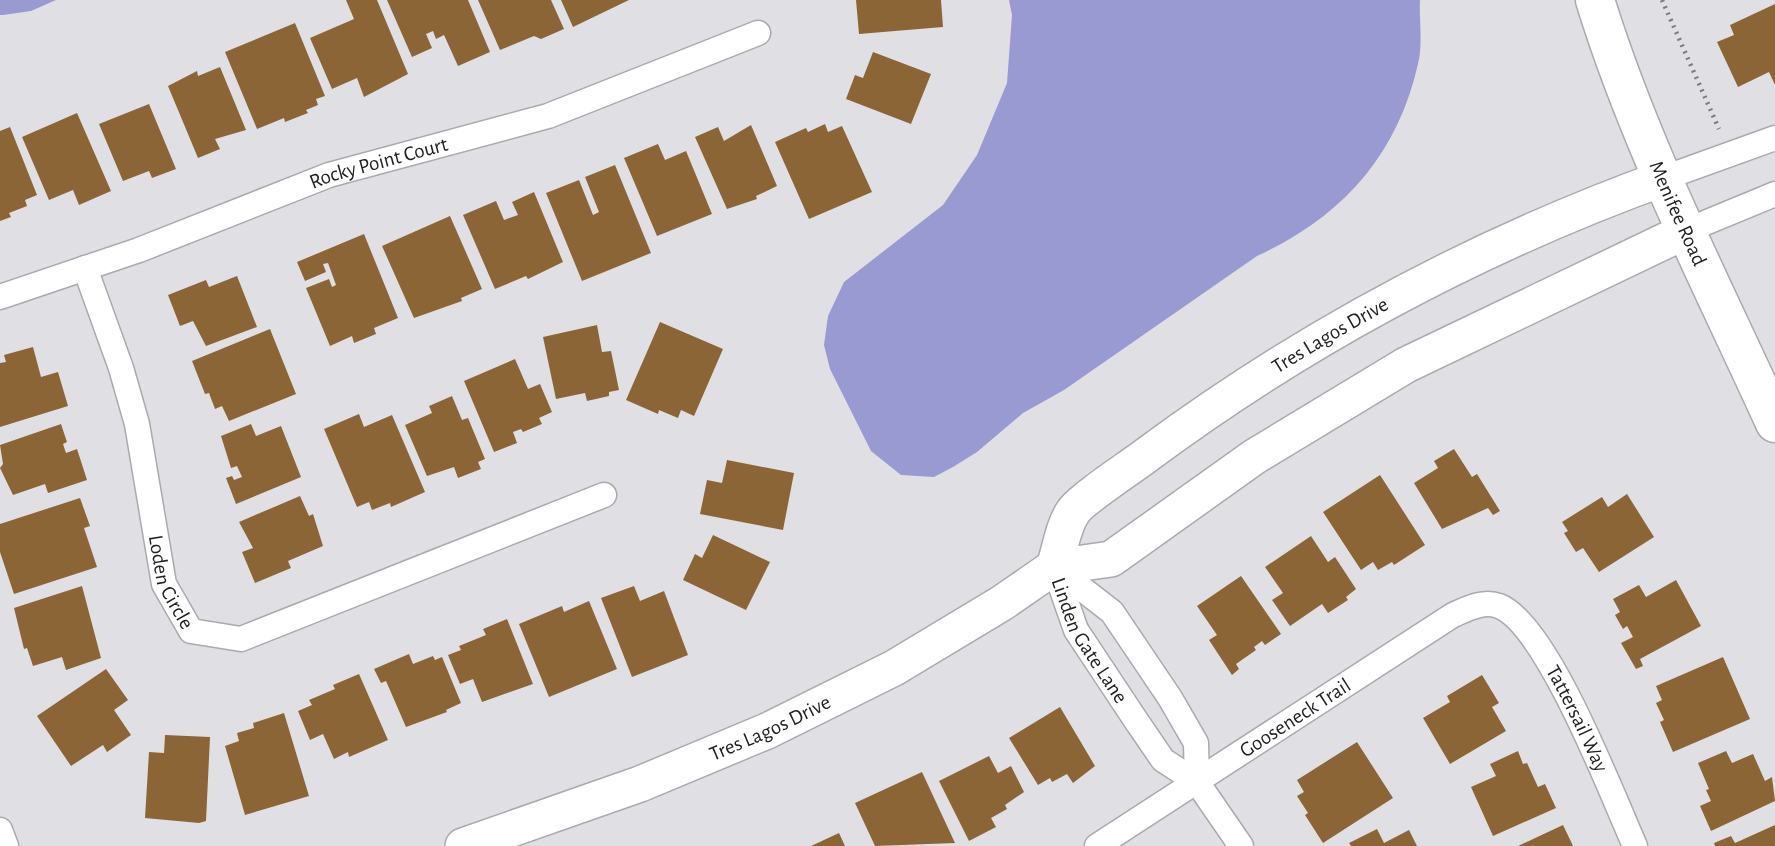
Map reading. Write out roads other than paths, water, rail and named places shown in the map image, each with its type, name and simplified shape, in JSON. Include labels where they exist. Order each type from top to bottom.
[{"type":"main road","name":"Menifee Road","points":[[1595,0],[1608,43],[1664,178],[1775,423]]},
{"type":"street","name":"Rocky Point Court","points":[[0,297],[85,268],[329,175],[548,116],[758,33]]},
{"type":"street","points":[[1664,178],[1775,138]]},
{"type":"street","name":"Tres Lagos Drive","points":[[1054,567],[1073,511],[1180,430],[1282,361],[1355,318],[1462,264],[1579,209],[1664,178]]},
{"type":"street","points":[[1688,230],[1775,194]]},
{"type":"street","name":"Tres Lagos Drive","points":[[463,846],[640,784],[767,731],[894,667],[1002,603],[1054,567],[1111,559],[1254,457],[1406,365],[1688,230]]},
{"type":"street","name":"Loden Circle","points":[[85,268],[121,368],[137,424],[164,584],[191,631],[242,639],[604,495]]},
{"type":"street","name":"Linden Gate Lane","points":[[1054,567],[1112,612],[1170,698],[1196,743],[1197,782]]},
{"type":"street","name":"Linden Gate Lane","points":[[1054,567],[1076,630],[1127,708],[1163,760],[1197,782],[1241,846]]},
{"type":"street","name":"Gooseneck Trail","points":[[1097,846],[1453,615],[1476,605],[1499,606]]},
{"type":"street","name":"Tattersail Way","points":[[1499,606],[1521,621],[1534,637],[1586,735],[1635,846]]},
{"type":"street","points":[[0,830],[6,846]]},
{"type":"water","points":[[0,0],[56,0],[31,11],[0,15]]},
{"type":"water","points":[[1009,0],[1420,0],[1421,40],[1418,64],[1409,97],[1380,155],[1362,180],[1315,222],[1257,256],[1064,390],[1023,413],[977,452],[953,467],[934,477],[901,475],[871,451],[830,369],[824,345],[828,316],[844,282],[943,205],[977,155],[1007,83],[1012,15]]}]
